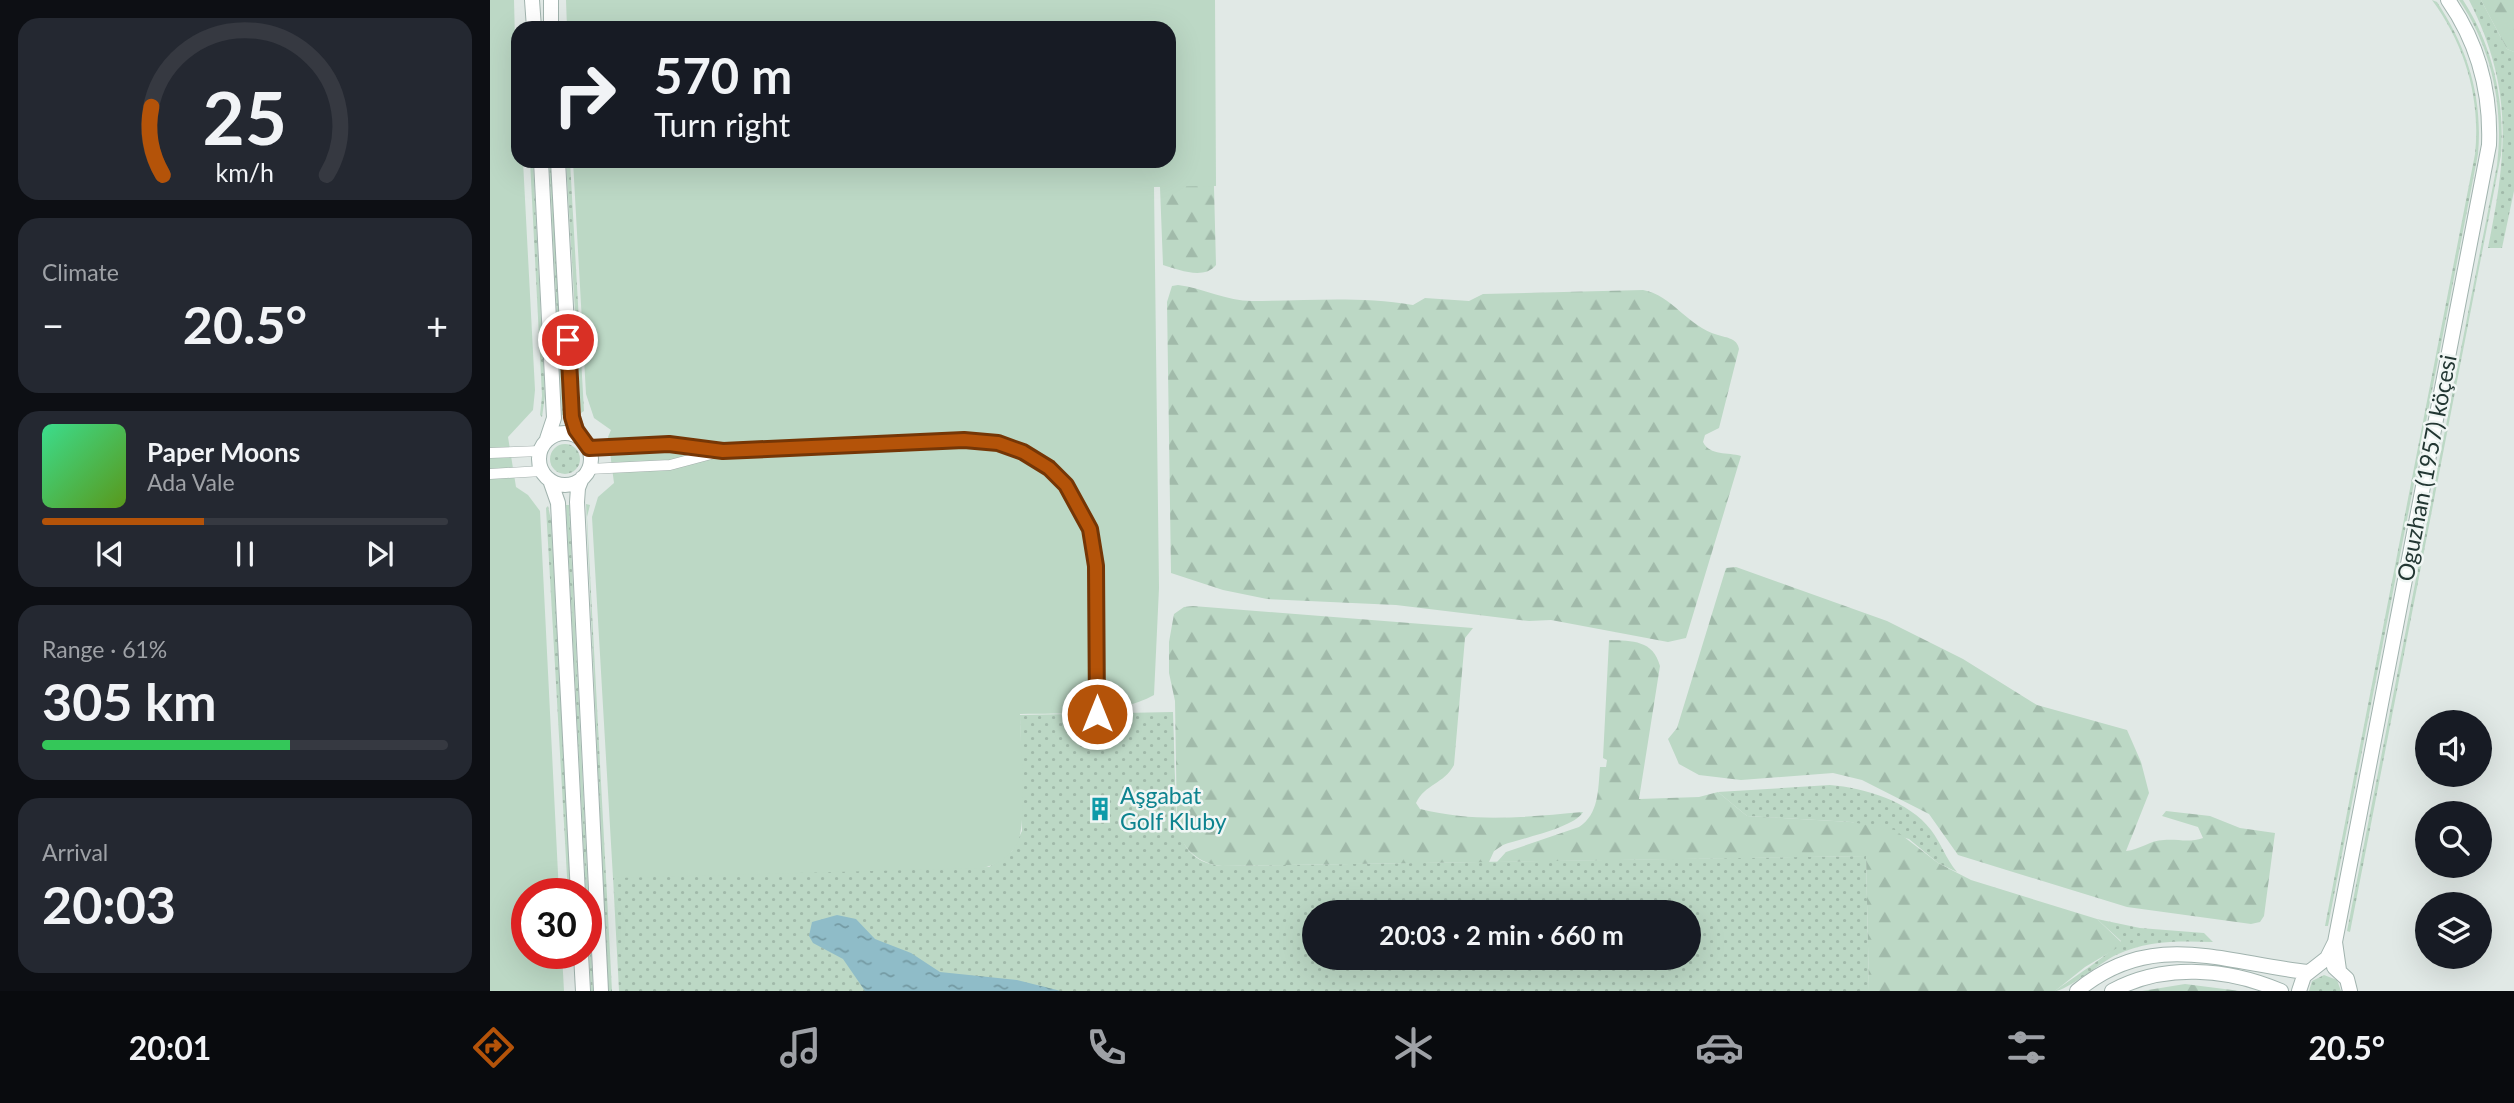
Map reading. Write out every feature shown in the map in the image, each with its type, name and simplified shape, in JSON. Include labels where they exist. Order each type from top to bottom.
[{"type":"street","points":[[532,0],[534,21]]},
{"type":"street","points":[[551,0],[551,21]]},
{"type":"street","name":"Oguzhan (1957) köçesi","points":[[2299,991],[2313,969],[2327,958],[2335,942],[2489,145],[2489,111],[2482,71],[2470,39],[2448,0]]},
{"type":"street","points":[[541,168],[554,418],[544,445],[546,476],[558,503],[577,878]]},
{"type":"street","points":[[558,168],[572,417],[584,443],[586,474],[577,497],[601,991]]},
{"type":"street","points":[[490,453],[544,445],[563,433],[584,443],[669,444],[723,451],[964,440],[1009,447],[1043,464],[1057,475],[1079,503],[1093,539],[1097,596],[1097,714]]},
{"type":"street","points":[[490,474],[546,476],[566,485],[586,474],[670,465],[723,451]]},
{"type":"street","name":"Oguzhan (1957) köçesi","points":[[2335,942],[2339,971],[2347,979],[2350,991]]},
{"type":"street","points":[[2077,991],[2122,964],[2169,953],[2216,955],[2313,969],[2329,966],[2339,971]]},
{"type":"street","points":[[582,969],[583,991]]},
{"type":"street","points":[[2112,991],[2149,976],[2194,972],[2235,977],[2281,991]]},
{"type":"green space","points":[[490,0],[514,0],[515,21],[511,21],[511,168],[523,168],[535,390],[533,410],[508,437],[516,487],[528,495],[540,511],[558,878],[511,878],[511,969],[563,969],[564,991],[490,991]]},
{"type":"green space","points":[[566,0],[1215,0],[1216,186],[1154,187],[1159,588],[1154,695],[1123,707],[1106,710],[1020,714],[1023,801],[1020,834],[1014,849],[997,863],[982,868],[613,878],[592,517],[598,497],[614,483],[608,437],[611,430],[594,418],[586,394],[573,168],[1176,168],[1176,21],[567,21]]},
{"type":"green space","points":[[2432,0],[2437,2],[2448,20],[2471,75],[2478,113],[2478,154],[2328,926],[2325,926],[2475,154],[2475,113],[2468,73],[2453,35]]},
{"type":"green space","points":[[2459,0],[2463,0],[2482,36],[2495,74],[2501,114],[2501,155],[2350,932],[2347,931],[2497,165],[2499,122],[2493,79],[2480,38]]},
{"type":"green space","points":[[2469,0],[2481,0],[2507,49],[2514,52],[2514,191],[2502,248],[2488,248],[2502,151],[2500,93],[2484,32]]},
{"type":"green space","points":[[2481,0],[2514,0],[2514,52],[2507,49]]},
{"type":"green space","points":[[1211,71],[1216,265],[1205,272],[1191,272],[1163,265],[1159,168],[1176,168],[1176,146]]},
{"type":"green space","points":[[530,168],[533,168],[545,396],[542,417]]},
{"type":"green space","points":[[549,168],[564,415],[562,415]]},
{"type":"green space","points":[[566,168],[570,168],[584,411],[581,413]]},
{"type":"green space","points":[[1172,286],[1252,301],[1352,300],[1413,305],[1425,298],[1469,301],[1483,294],[1643,290],[1663,298],[1707,331],[1734,341],[1739,349],[1719,428],[1705,435],[1703,442],[1715,452],[1741,456],[1686,638],[1668,642],[1551,620],[1529,621],[1396,605],[1267,599],[1223,590],[1171,573],[1167,302]]},
{"type":"green space","points":[[565,444],[576,448],[580,459],[576,470],[565,474],[554,470],[550,459],[554,448]]},
{"type":"green space","points":[[586,504],[590,505],[587,517],[612,991],[608,991]]},
{"type":"green space","points":[[566,505],[569,505],[587,878],[585,878]]},
{"type":"green space","points":[[548,506],[551,520],[570,878],[567,878]]},
{"type":"green space","points":[[1736,567],[1887,621],[1963,659],[2037,705],[2127,730],[2141,762],[2149,793],[2126,851],[2159,840],[2188,841],[2203,838],[2198,827],[2162,816],[2166,811],[2210,816],[2240,828],[2275,833],[2264,916],[2260,922],[2251,924],[2127,907],[1958,855],[1929,814],[1862,780],[1833,773],[1741,780],[1699,775],[1679,764],[1668,739],[1677,728],[1726,568]]},
{"type":"green space","points":[[1184,607],[1473,628],[1465,638],[1454,765],[1445,776],[1424,792],[1416,803],[1420,809],[1461,816],[1521,817],[1583,812],[1578,818],[1559,828],[1503,845],[1494,851],[1489,862],[1222,866],[1200,859],[1183,843],[1177,828],[1175,701],[1169,673],[1169,642],[1174,614]]},
{"type":"green space","points":[[1609,640],[1634,642],[1647,647],[1657,657],[1660,666],[1639,799],[1699,797],[1718,792],[1747,816],[1851,822],[1895,830],[1938,863],[1971,880],[2097,919],[2121,942],[2117,948],[2085,967],[2055,991],[1869,991],[1866,856],[1497,862],[1506,852],[1579,827],[1586,822],[1594,808],[1600,767],[1606,767],[1607,760],[1603,758]]},
{"type":"green space","points":[[1173,712],[1177,821],[1186,846],[1194,856],[1206,863],[1222,866],[1866,856],[1869,991],[619,991],[613,877],[989,867],[1012,851],[1022,831],[1020,715]]},
{"type":"green space","points":[[1830,785],[1872,793],[1911,811],[1931,830],[1957,872],[1938,863],[1909,839],[1851,822],[1747,816],[1718,792]]},
{"type":"green space","points":[[2097,919],[2140,928],[2204,933],[2213,942],[2164,942],[2140,946],[2110,959],[2055,991],[2121,941]]},
{"type":"green space","points":[[590,969],[592,969],[591,991]]},
{"type":"green space","points":[[2324,975],[2337,980],[2341,991],[2309,991],[2312,981]]},
{"type":"green space","points":[[2185,984],[2240,991],[2142,991]]},
{"type":"water","points":[[837,915],[856,919],[875,939],[911,953],[940,972],[1017,980],[1061,991],[865,991],[843,959],[813,943],[809,936],[812,922]]},
{"type":"place","name":"Aşgabat Golf Kluby","points":[[1100,809]]},
{"type":"route","points":[[568,340],[572,417],[576,430],[589,448],[669,444],[723,451],[964,440],[998,443],[1023,452],[1043,464],[1057,475],[1079,503],[1093,539],[1097,596],[1097,714]]}]
